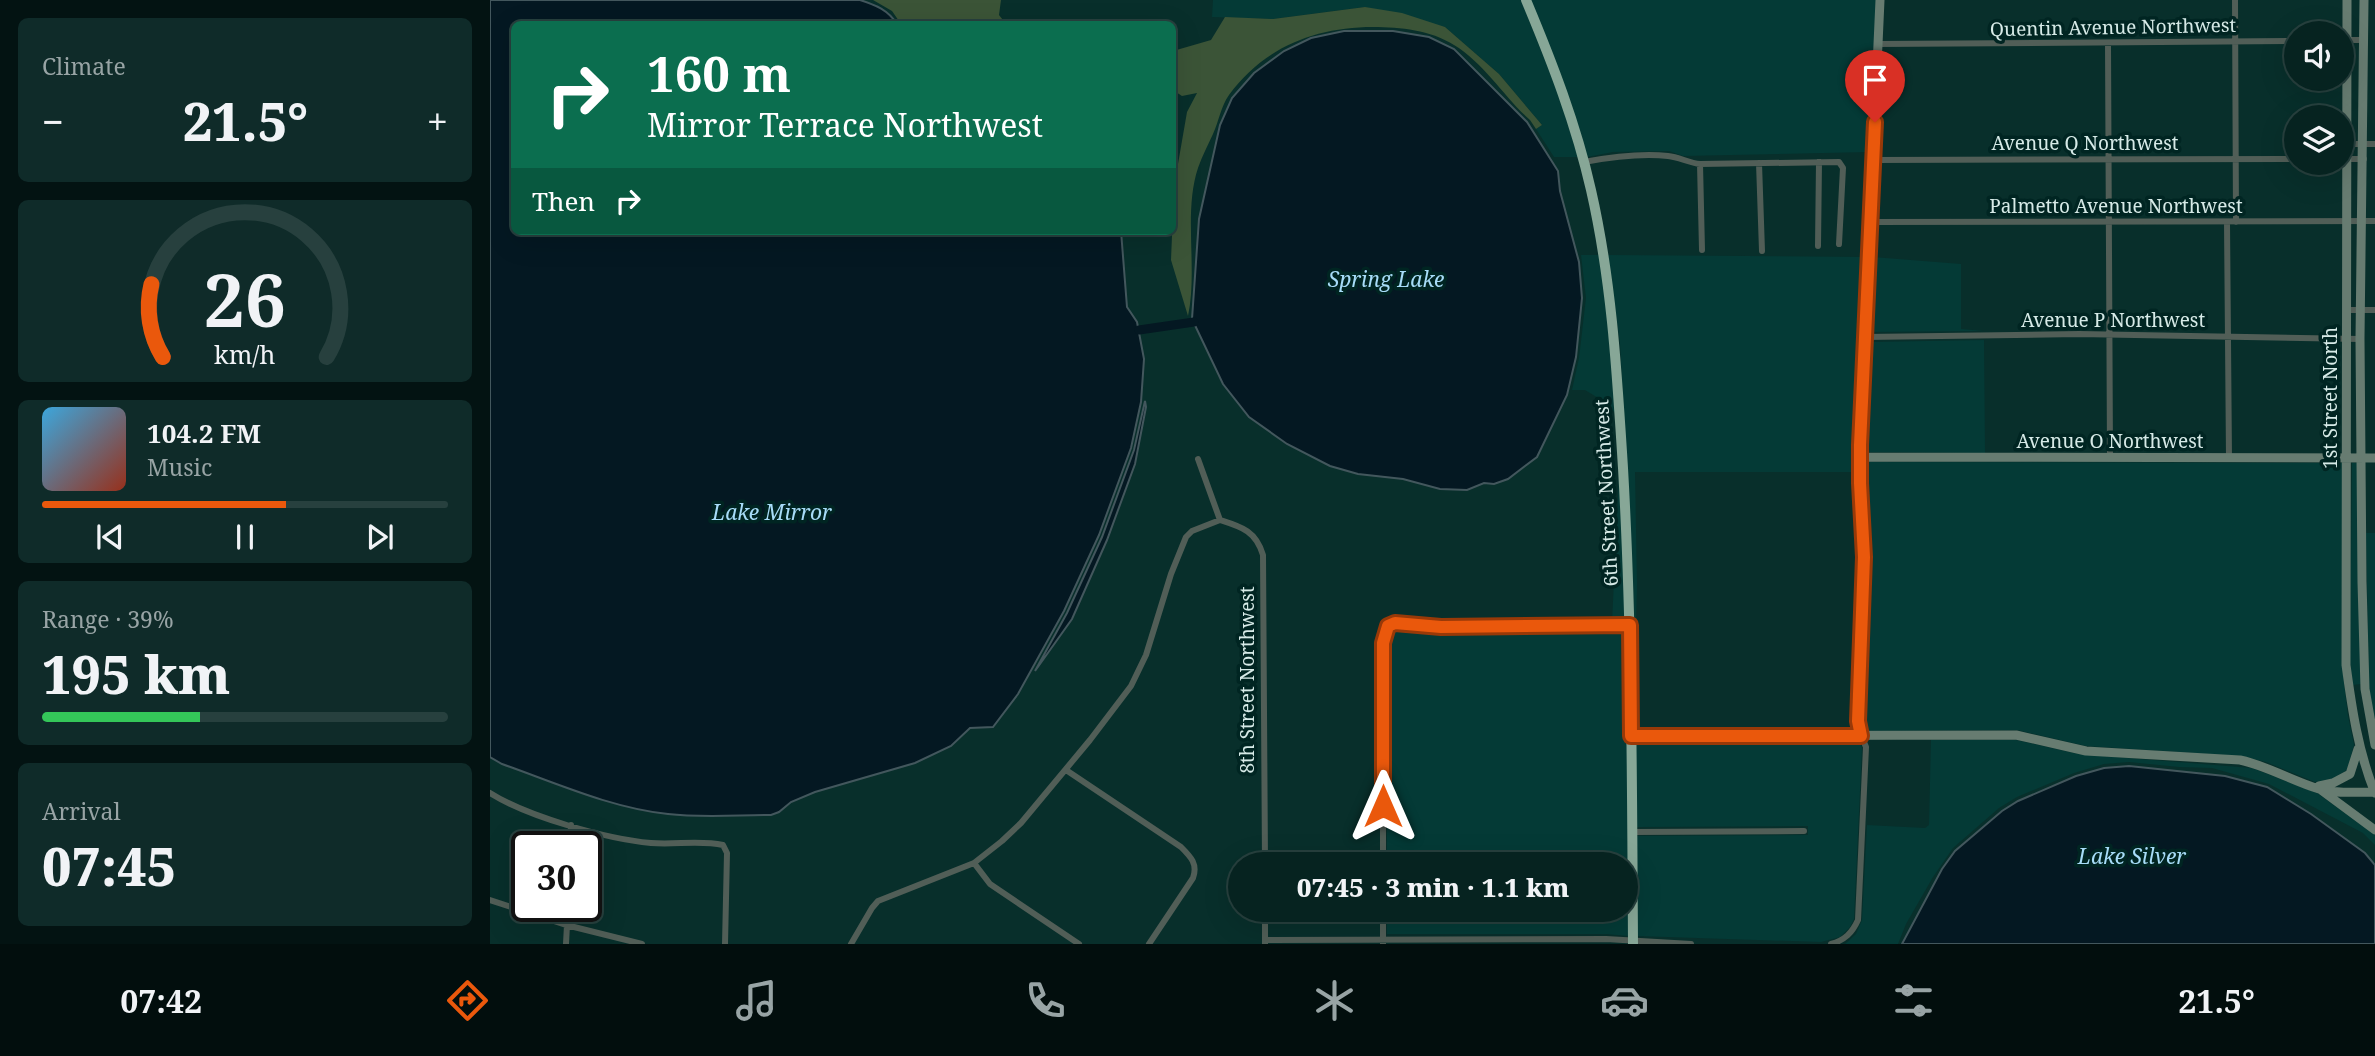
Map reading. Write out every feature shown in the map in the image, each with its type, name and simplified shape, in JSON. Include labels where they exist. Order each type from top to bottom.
[{"type":"highway","name":"6th Street Northwest","points":[[1526,0],[1584,162],[1603,251],[1614,325],[1630,625],[1633,942]]},
{"type":"street","points":[[1831,944],[1842,941],[1858,920],[1866,747],[1858,721],[1864,537],[1860,457],[1880,0]]},
{"type":"street","points":[[2235,0],[2236,222]]},
{"type":"street","name":"1st Street North","points":[[2345,21],[2347,0]]},
{"type":"street","name":"1st Street North","points":[[2364,0],[2361,458],[2365,689],[2375,745]]},
{"type":"street","points":[[2354,40],[2364,40]]},
{"type":"street","name":"Quentin Avenue Northwest","points":[[1878,44],[2284,41]]},
{"type":"street","points":[[2108,44],[2110,457]]},
{"type":"street","points":[[2354,144],[2375,144]]},
{"type":"street","points":[[1584,162],[1613,157],[1669,156],[1700,164],[1839,162],[1843,168],[1839,244]]},
{"type":"street","name":"Avenue Q Northwest","points":[[1874,160],[2284,159]]},
{"type":"street","points":[[2354,159],[2364,159]]},
{"type":"street","points":[[1818,246],[1819,162]]},
{"type":"street","points":[[1759,163],[1762,251]]},
{"type":"street","points":[[1700,164],[1702,250]]},
{"type":"street","name":"1st Street North","points":[[2345,175],[2347,221],[2346,665],[2358,744],[2375,792]]},
{"type":"street","name":"Palmetto Avenue Northwest","points":[[1870,222],[2375,221]]},
{"type":"street","points":[[2227,222],[2229,458]]},
{"type":"street","points":[[2347,310],[2375,310]]},
{"type":"street","name":"Avenue P Northwest","points":[[1865,337],[2109,335],[2360,339]]},
{"type":"street","name":"Avenue O Northwest","points":[[1860,457],[2375,458]]},
{"type":"street","points":[[851,944],[878,901],[974,863],[1002,841],[1066,770],[1131,686],[1146,655],[1179,550],[1189,532],[1220,520],[1198,459]]},
{"type":"street","name":"8th Street Northwest","points":[[1220,520],[1245,528],[1254,537],[1263,555],[1265,852]]},
{"type":"street","points":[[1383,852],[1383,643],[1388,626],[1401,623],[1441,627],[1630,625]]},
{"type":"street","points":[[2349,690],[2365,689]]},
{"type":"street","points":[[1631,736],[2029,736],[2086,751],[2240,760],[2265,766],[2317,788],[2375,830]]},
{"type":"street","points":[[2317,788],[2350,774],[2357,758],[2358,744]]},
{"type":"street","points":[[1066,770],[1181,847],[1194,860],[1193,878],[1149,944]]},
{"type":"street","points":[[2317,788],[2346,793],[2375,792]]},
{"type":"street","points":[[490,793],[520,809],[632,841],[723,845],[727,853],[725,944]]},
{"type":"street","points":[[571,825],[571,831]]},
{"type":"street","points":[[1632,832],[1804,831]]},
{"type":"street","points":[[974,863],[990,884],[1079,944]]},
{"type":"street","points":[[490,900],[566,925],[642,944]]},
{"type":"street","points":[[566,922],[566,944]]},
{"type":"street","points":[[1265,922],[1265,942],[1606,939],[1691,944]]},
{"type":"street","points":[[1383,922],[1383,941]]},
{"type":"shaded area","points":[[1213,0],[1521,0],[1559,95],[1578,157],[1554,157],[1536,129],[1542,125],[1499,74],[1445,27],[1365,7],[1273,19],[1212,17]]},
{"type":"shaded area","points":[[1530,0],[1876,0],[1869,152],[1683,156],[1669,151],[1613,152],[1587,157]]},
{"type":"shaded area","points":[[1581,255],[1600,255],[1616,414],[1605,402],[1585,390],[1572,390],[1579,358],[1586,298]]},
{"type":"shaded area","points":[[1608,255],[1865,257],[1856,472],[1635,472],[1635,664],[1620,344]]},
{"type":"shaded area","points":[[1873,257],[1961,264],[1961,329],[1984,331],[1869,332]]},
{"type":"shaded area","points":[[1984,340],[1985,453],[1864,452],[1869,342]]},
{"type":"shaded area","points":[[1864,462],[2343,463],[2342,665],[2354,745],[2347,770],[2332,779],[2315,782],[2266,762],[2241,756],[2086,746],[2017,730],[1864,731],[1862,721],[1868,537]]},
{"type":"shaded area","points":[[2352,463],[2357,463],[2361,684],[2353,685],[2350,664]]},
{"type":"shaded area","points":[[1619,476],[1626,622],[1612,622]]},
{"type":"shaded area","points":[[2366,533],[2375,533],[2375,727],[2369,688]]},
{"type":"shaded area","points":[[1391,630],[1627,632],[1628,852],[1387,852],[1387,644]]},
{"type":"shaded area","points":[[1635,740],[1859,741],[1862,748],[1854,919],[1850,927],[1840,937],[1821,942],[1637,936],[1636,836],[1808,835],[1808,826],[1636,827]]},
{"type":"shaded area","points":[[1931,740],[2016,740],[2078,754],[2252,768],[2317,793],[2375,835],[2375,845],[2363,833],[2269,784],[2212,768],[2129,762],[2104,764],[2074,773],[2017,797],[1999,808],[1953,848],[1906,924],[1898,944],[1845,944],[1856,934],[1862,920],[1867,825],[1925,828],[1929,825]]},
{"type":"shaded area","points":[[1387,922],[1629,922],[1629,936],[1387,934]]},
{"type":"green space","points":[[873,0],[1001,0],[999,15],[1004,21],[899,21],[892,11]]},
{"type":"green space","points":[[1365,7],[1402,13],[1445,27],[1499,74],[1542,125],[1536,129],[1465,52],[1445,40],[1415,30],[1373,27],[1331,31],[1293,43],[1275,52],[1243,78],[1229,95],[1198,168],[1192,204],[1192,279],[1188,316],[1171,260],[1172,235],[1176,235],[1176,175],[1187,112],[1197,93],[1182,96],[1176,92],[1176,50],[1211,40],[1225,17],[1273,19]]},
{"type":"water","name":"Lake Mirror","points":[[490,0],[860,0],[881,9],[895,21],[511,21],[511,235],[1121,235],[1127,307],[1137,322],[1144,359],[1141,402],[1131,448],[1099,535],[1064,611],[1018,694],[993,727],[970,728],[951,746],[915,763],[815,792],[791,802],[771,815],[693,816],[647,811],[584,794],[502,764],[490,757]]},
{"type":"water","name":"Spring Lake","points":[[1344,31],[1393,31],[1429,37],[1454,49],[1527,122],[1558,171],[1560,191],[1579,262],[1582,298],[1576,357],[1567,395],[1537,457],[1508,479],[1494,484],[1484,483],[1467,490],[1440,489],[1403,479],[1358,474],[1330,466],[1287,444],[1249,417],[1223,384],[1192,319],[1199,219],[1220,125],[1232,98],[1254,73],[1284,51],[1311,38]]},
{"type":"water","points":[[1145,401],[1135,464],[1107,540],[1072,619],[1035,671],[1067,613],[1102,537],[1134,450]]},
{"type":"water","name":"Lake Silver","points":[[2129,766],[2225,776],[2267,787],[2311,814],[2365,853],[2375,865],[2375,944],[1902,944],[1942,869],[1955,851],[2002,811],[2018,801],[2076,776],[2104,768]]},
{"type":"waterway","points":[[1139,330],[1194,322]]},
{"type":"route","points":[[1383,806],[1383,643],[1388,626],[1395,623],[1441,627],[1630,625],[1631,736],[1861,736],[1858,721],[1864,537],[1860,445],[1875,122]]}]
